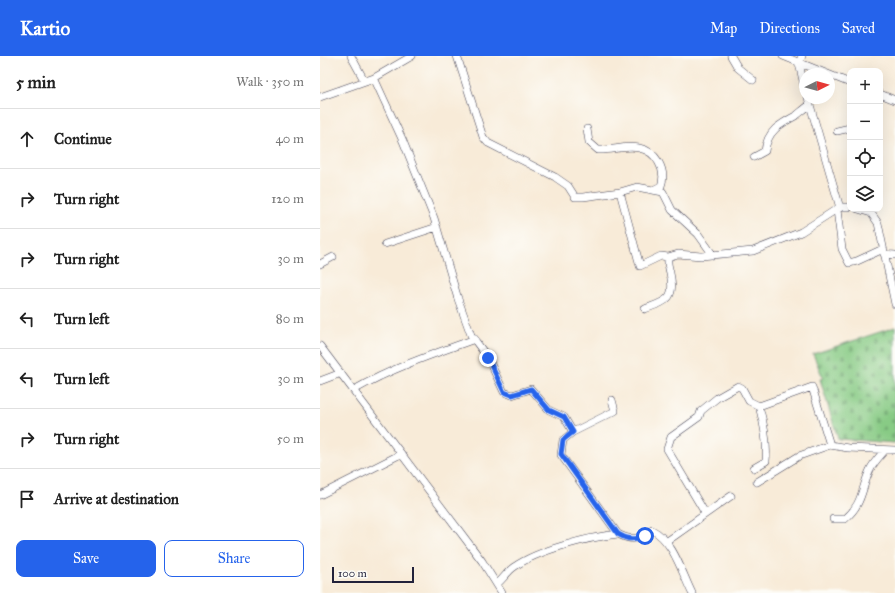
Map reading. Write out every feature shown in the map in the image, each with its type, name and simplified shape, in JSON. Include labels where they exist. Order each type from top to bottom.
[{"type":"street","points":[[351,56],[364,80]]},
{"type":"street","points":[[320,97],[364,80],[374,78],[412,56]]},
{"type":"street","points":[[457,56],[468,93],[486,141],[568,186],[574,197],[583,198],[620,192],[637,187],[655,189],[663,192],[672,210],[698,234],[713,255]]},
{"type":"street","points":[[731,56],[738,68],[753,80]]},
{"type":"street","points":[[783,56],[847,83]]},
{"type":"street","points":[[799,68],[798,63],[802,56]]},
{"type":"street","points":[[374,78],[403,141],[437,227],[458,299],[475,339],[488,358],[504,392],[512,395],[531,389],[549,410],[564,417],[573,432]]},
{"type":"street","points":[[883,95],[895,100]]},
{"type":"street","points":[[754,157],[764,151],[771,132],[783,121],[798,114],[807,104]]},
{"type":"street","points":[[810,104],[839,209],[842,249],[849,263],[883,251],[894,253]]},
{"type":"street","points":[[588,129],[589,142],[598,150],[639,148],[655,157],[661,167],[663,181],[661,186],[655,189]]},
{"type":"street","points":[[837,131],[847,129]]},
{"type":"street","points":[[620,192],[640,266],[661,256],[668,257],[678,254],[713,255],[753,251],[764,248],[801,232],[839,209],[847,208]]},
{"type":"street","points":[[870,212],[878,223],[895,304]]},
{"type":"street","points":[[385,244],[437,227]]},
{"type":"street","points":[[320,264],[333,257]]},
{"type":"street","points":[[645,309],[666,301],[671,296],[672,287],[668,257]]},
{"type":"street","points":[[354,390],[375,378],[402,366],[475,339]]},
{"type":"street","points":[[320,346],[482,561],[502,593]]},
{"type":"street","points":[[320,381],[341,373]]},
{"type":"street","points":[[705,513],[667,449],[671,437],[698,417],[701,411],[717,398],[738,386],[742,388],[749,401],[759,406],[812,387],[830,445]]},
{"type":"street","points":[[612,400],[615,411],[573,432],[563,440],[561,454],[618,534],[626,539],[634,540],[645,536],[652,530],[666,542],[692,593]]},
{"type":"street","points":[[754,468],[766,461],[767,451],[766,434],[759,406]]},
{"type":"street","points":[[757,482],[799,456],[830,445],[848,448],[895,450]]},
{"type":"street","points":[[833,519],[845,519],[854,511],[862,498],[871,468],[885,450]]},
{"type":"street","points":[[320,495],[401,454]]},
{"type":"street","points":[[666,542],[731,496]]},
{"type":"street","points":[[496,584],[508,574],[513,567],[536,556],[575,542],[618,534]]},
{"type":"green space","points":[[895,327],[895,443],[838,439],[820,379],[823,378],[813,354]]},
{"type":"route","points":[[488,358],[504,392],[512,395],[531,389],[549,410],[564,417],[573,432],[563,440],[561,454],[618,534],[626,539],[634,540],[645,536]]}]
